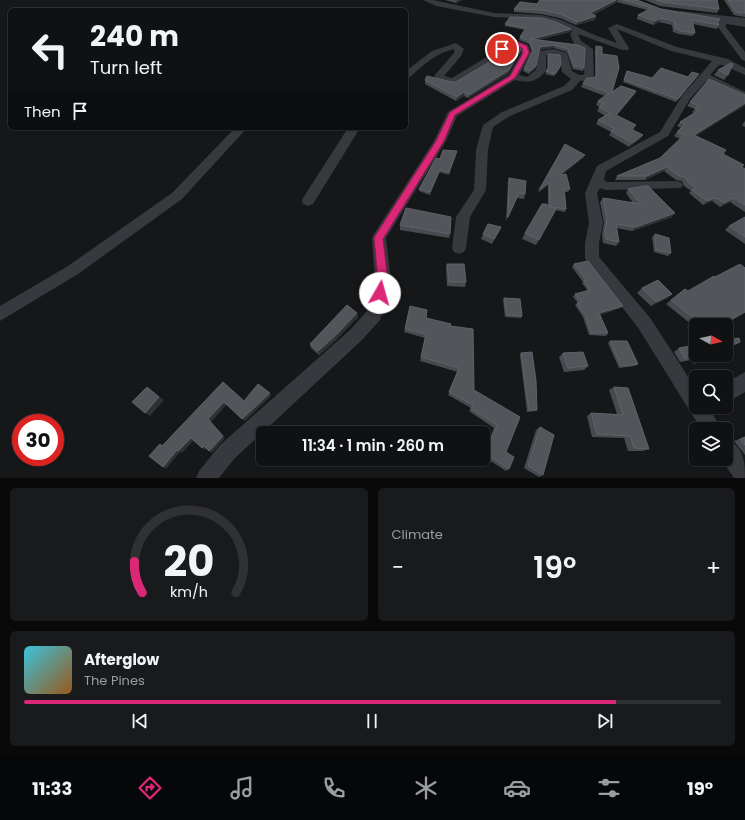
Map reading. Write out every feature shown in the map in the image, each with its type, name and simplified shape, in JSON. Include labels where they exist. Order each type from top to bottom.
[{"type":"street","points":[[427,0],[436,4],[494,15],[541,17],[559,21],[594,38],[625,48],[612,28],[617,26],[674,49],[745,66]]},
{"type":"street","points":[[673,12],[723,19],[745,20]]},
{"type":"street","points":[[723,19],[745,26]]},
{"type":"street","points":[[723,19],[721,26],[745,58]]},
{"type":"street","points":[[513,77],[529,80],[542,71],[542,53],[554,52],[564,55],[567,72],[576,78],[589,78],[589,49],[577,42],[574,34],[577,30]]},
{"type":"street","points":[[206,478],[227,452],[356,336],[374,315],[383,281],[379,238],[440,141],[452,114],[513,77],[526,53],[524,47],[518,44],[506,45],[498,54],[454,81],[443,80],[439,76],[458,54],[460,49],[456,46],[445,48],[425,59],[408,74]]},
{"type":"street","points":[[689,393],[645,324],[592,260],[592,243],[596,223],[591,192],[597,182],[601,169],[664,134],[686,98],[716,62],[725,62],[745,72]]},
{"type":"street","points":[[704,76],[745,96]]},
{"type":"street","points":[[459,248],[463,217],[480,190],[482,150],[488,125],[506,114],[568,88],[576,78]]},
{"type":"street","points":[[0,314],[73,270],[177,196],[238,130]]},
{"type":"street","points":[[308,201],[353,130]]},
{"type":"street","points":[[597,182],[606,186],[677,185]]},
{"type":"street","points":[[733,390],[745,382]]},
{"type":"street","points":[[733,459],[745,476]]},
{"type":"building","points":[[540,0],[616,0],[590,13],[596,16],[578,22],[561,14],[542,10],[514,9],[520,2],[537,4]]},
{"type":"building","points":[[623,0],[637,0],[661,9],[720,19],[718,22],[719,25],[692,20],[695,33],[681,31],[675,28],[674,21],[661,18],[655,21],[638,15],[652,8]]},
{"type":"building","points":[[656,0],[717,0],[719,9],[662,2]]},
{"type":"building","points":[[728,0],[745,0],[745,13],[736,12]]},
{"type":"building","points":[[510,17],[542,18],[556,22],[571,29],[531,39],[578,45],[585,48],[584,68],[574,66],[568,49],[555,45],[540,47],[536,66],[530,71],[524,69],[533,50],[529,41],[520,37],[526,28],[505,24]]},
{"type":"building","points":[[514,45],[521,46],[521,49],[509,70],[469,95],[464,92],[457,97],[425,80],[427,76],[456,82],[501,55],[506,57]]},
{"type":"building","points":[[596,46],[602,47],[602,54],[617,56],[619,68],[612,92],[621,86],[636,91],[616,115],[636,125],[631,129],[643,135],[632,143],[611,131],[615,129],[598,120],[610,113],[599,107],[604,104],[598,101],[609,93],[583,83],[587,78],[594,78],[597,74]]},
{"type":"building","points":[[548,54],[560,55],[561,65],[555,74],[546,71],[548,68]]},
{"type":"building","points":[[731,63],[733,64],[728,75],[718,70]]},
{"type":"building","points":[[661,68],[688,77],[692,72],[699,74],[678,99],[624,80],[627,71],[652,78]]},
{"type":"building","points":[[709,79],[745,95],[745,103],[694,135],[726,150],[723,154],[744,165],[741,167],[745,169],[745,205],[734,198],[724,203],[716,198],[707,201],[692,190],[696,188],[688,182],[685,177],[679,176],[667,167],[647,176],[617,176],[660,158],[684,135],[677,132],[685,124],[680,122],[699,110],[695,108],[699,106],[690,102]]},
{"type":"building","points":[[565,144],[585,155],[559,175],[566,174],[570,189],[564,189],[566,209],[550,206],[549,183],[539,190]]},
{"type":"building","points":[[443,150],[457,151],[449,172],[440,170],[430,192],[419,189],[436,158],[440,159]]},
{"type":"building","points":[[509,178],[526,181],[525,194],[519,193],[508,217]]},
{"type":"building","points":[[648,186],[675,213],[636,227],[616,224],[619,242],[606,239],[605,230],[607,219],[603,198],[641,204],[628,189]]},
{"type":"building","points":[[542,204],[546,204],[556,209],[539,240],[525,233]]},
{"type":"building","points":[[406,208],[451,217],[450,234],[400,225]]},
{"type":"building","points":[[745,217],[745,237],[729,226]]},
{"type":"building","points":[[488,224],[501,227],[494,239],[483,234]]},
{"type":"building","points":[[655,234],[669,238],[671,253],[656,250]]},
{"type":"building","points":[[588,261],[623,306],[599,313],[608,333],[591,333],[585,315],[577,303],[581,302],[575,294],[590,290],[584,281],[586,280],[574,264]]},
{"type":"building","points":[[447,264],[464,264],[466,282],[449,282]]},
{"type":"building","points":[[740,264],[745,268],[745,312],[733,319],[693,318],[671,300],[685,289],[688,291],[714,276],[715,277]]},
{"type":"building","points":[[658,280],[672,294],[656,302],[642,288]]},
{"type":"building","points":[[504,298],[520,299],[522,316],[507,315]]},
{"type":"building","points":[[347,305],[357,313],[318,351],[310,344]]},
{"type":"building","points":[[410,306],[427,310],[426,318],[451,324],[450,326],[473,329],[474,390],[520,417],[506,452],[514,457],[509,469],[490,456],[490,441],[497,425],[471,409],[473,405],[449,392],[459,368],[421,357],[426,334],[405,329]]},
{"type":"building","points":[[739,338],[740,342],[733,345],[733,339]]},
{"type":"building","points":[[610,341],[627,341],[638,364],[621,366]]},
{"type":"building","points":[[689,346],[689,358],[685,359],[679,348]]},
{"type":"building","points":[[532,352],[536,381],[537,410],[529,410],[521,353]]},
{"type":"building","points":[[583,352],[588,366],[568,368],[563,353]]},
{"type":"building","points":[[223,382],[244,401],[258,384],[270,393],[242,419],[224,402],[208,419],[223,436],[209,451],[204,446],[202,448],[191,438],[178,451],[177,450],[163,467],[149,456],[160,444],[162,446]]},
{"type":"building","points":[[147,387],[159,397],[145,413],[132,402]]},
{"type":"building","points":[[614,387],[628,388],[649,449],[634,448],[630,436],[597,434],[591,413],[623,415]]},
{"type":"building","points":[[540,427],[554,435],[543,475],[528,466]]},
{"type":"building","points":[[745,437],[745,445],[740,439]]},
{"type":"route","points":[[380,293],[383,281],[379,238],[440,141],[452,114],[494,90],[513,77],[518,65],[526,53],[524,47],[518,44],[506,45],[502,49]]}]
